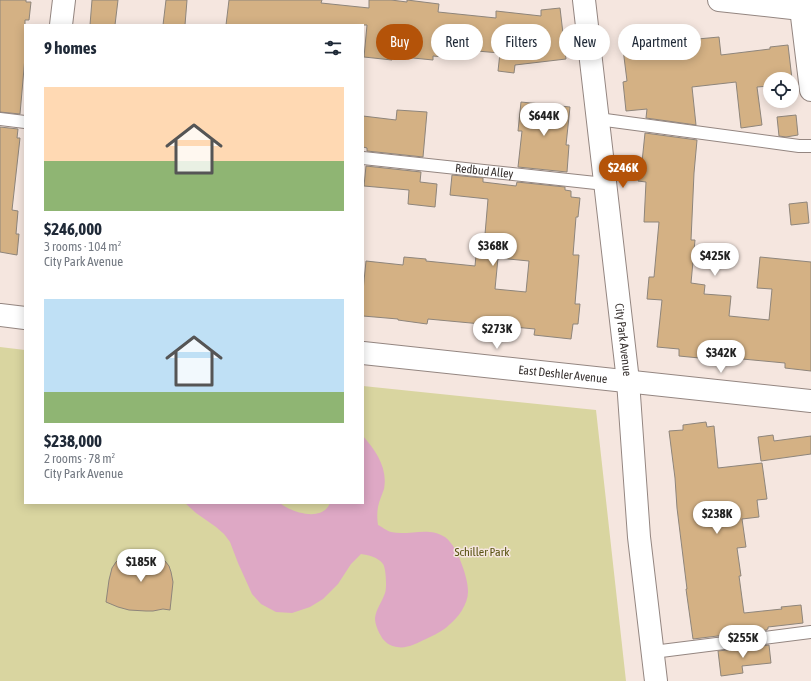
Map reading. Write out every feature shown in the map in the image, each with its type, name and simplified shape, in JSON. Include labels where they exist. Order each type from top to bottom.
[{"type":"street","points":[[61,24],[64,0]]},
{"type":"street","name":"City Park Avenue","points":[[584,0],[628,381],[639,537],[656,681]]},
{"type":"street","points":[[719,0],[804,6],[811,90]]},
{"type":"street","points":[[0,315],[24,318]]},
{"type":"street","name":"East Deshler Avenue","points":[[364,353],[811,400]]},
{"type":"lane","points":[[0,119],[24,122]]},
{"type":"lane","points":[[598,119],[799,146],[811,146]]},
{"type":"lane","name":"Redbud Alley","points":[[364,158],[605,184]]},
{"type":"lane","points":[[652,652],[811,632]]},
{"type":"green space","name":"Schiller Park","points":[[0,347],[24,350],[24,504],[364,504],[364,386],[596,410],[626,681],[0,681]]},
{"type":"shaded area","points":[[364,437],[380,460],[383,467],[385,481],[384,489],[379,502],[377,518],[378,525],[391,532],[398,533],[432,532],[445,537],[453,546],[463,568],[468,592],[468,597],[456,619],[438,633],[419,642],[408,646],[392,646],[382,638],[375,620],[386,587],[384,566],[376,558],[361,554],[351,564],[338,584],[323,599],[310,607],[292,613],[276,612],[261,604],[252,594],[230,542],[224,534],[186,504],[281,504],[292,510],[307,514],[314,514],[326,509],[329,504],[364,504]]},
{"type":"building","points":[[0,0],[26,0],[26,2],[31,2],[29,20],[25,20],[24,24],[24,68],[20,114],[0,112]]},
{"type":"building","points":[[92,0],[118,0],[115,24],[90,24]]},
{"type":"building","points":[[166,0],[187,0],[185,24],[163,24]]},
{"type":"building","points":[[229,0],[322,0],[321,3],[369,8],[369,0],[407,2],[407,0],[439,4],[438,12],[496,18],[496,11],[541,16],[541,10],[560,8],[562,24],[559,24],[559,60],[515,65],[514,73],[498,71],[499,60],[551,60],[551,24],[491,24],[491,52],[483,52],[483,24],[431,24],[431,60],[423,59],[423,24],[376,24],[376,58],[364,57],[367,25],[226,24]]},
{"type":"building","points":[[719,37],[721,55],[770,49],[770,47],[788,45],[791,72],[763,72],[763,87],[757,87],[762,125],[741,128],[736,82],[692,87],[696,125],[646,118],[647,109],[626,111],[623,82],[627,81],[624,60],[701,60],[701,39]]},
{"type":"building","points":[[521,102],[570,107],[566,145],[569,145],[567,172],[518,167],[522,131],[518,131]]},
{"type":"building","points":[[397,110],[427,112],[423,157],[367,151],[367,148],[364,147],[364,116],[396,120]]},
{"type":"building","points":[[796,115],[798,135],[786,137],[779,136],[777,117]]},
{"type":"building","points":[[0,127],[18,129],[17,138],[20,138],[12,210],[18,211],[16,234],[19,234],[17,255],[0,252]]},
{"type":"building","points":[[645,133],[697,140],[691,240],[695,240],[691,283],[705,285],[704,294],[731,296],[729,316],[769,320],[772,289],[757,288],[760,257],[811,262],[811,371],[785,368],[785,363],[721,357],[720,360],[679,356],[679,349],[657,347],[662,300],[647,299],[649,277],[654,277],[659,222],[644,222],[646,182],[638,181],[640,161],[642,162]]},
{"type":"building","points":[[366,166],[421,172],[420,182],[437,184],[435,207],[408,204],[409,190],[364,186]]},
{"type":"building","points":[[452,175],[483,178],[483,182],[516,186],[517,182],[565,187],[565,190],[571,191],[571,197],[580,198],[578,217],[576,217],[573,255],[579,255],[575,304],[580,304],[578,324],[573,324],[571,339],[534,335],[535,329],[428,319],[427,324],[398,319],[364,316],[364,281],[366,261],[403,265],[404,257],[426,259],[426,261],[475,266],[477,245],[484,246],[488,199],[450,195]],"holes":[[[498,258],[529,261],[526,292],[495,289]]]},
{"type":"building","points":[[807,202],[809,223],[791,225],[789,204]]},
{"type":"building","points":[[706,422],[707,427],[714,426],[718,468],[762,463],[767,499],[757,500],[759,517],[742,519],[746,547],[737,548],[744,613],[782,609],[781,607],[801,605],[803,623],[768,627],[767,630],[693,639],[686,589],[669,431],[683,430],[683,425]]},
{"type":"building","points":[[773,435],[774,441],[811,436],[811,454],[761,461],[758,437]]},
{"type":"building","points":[[141,551],[156,554],[169,566],[173,582],[170,610],[129,610],[106,602],[112,568],[116,562],[127,553]]},
{"type":"building","points":[[769,645],[771,663],[742,666],[743,673],[721,676],[718,651]]}]
